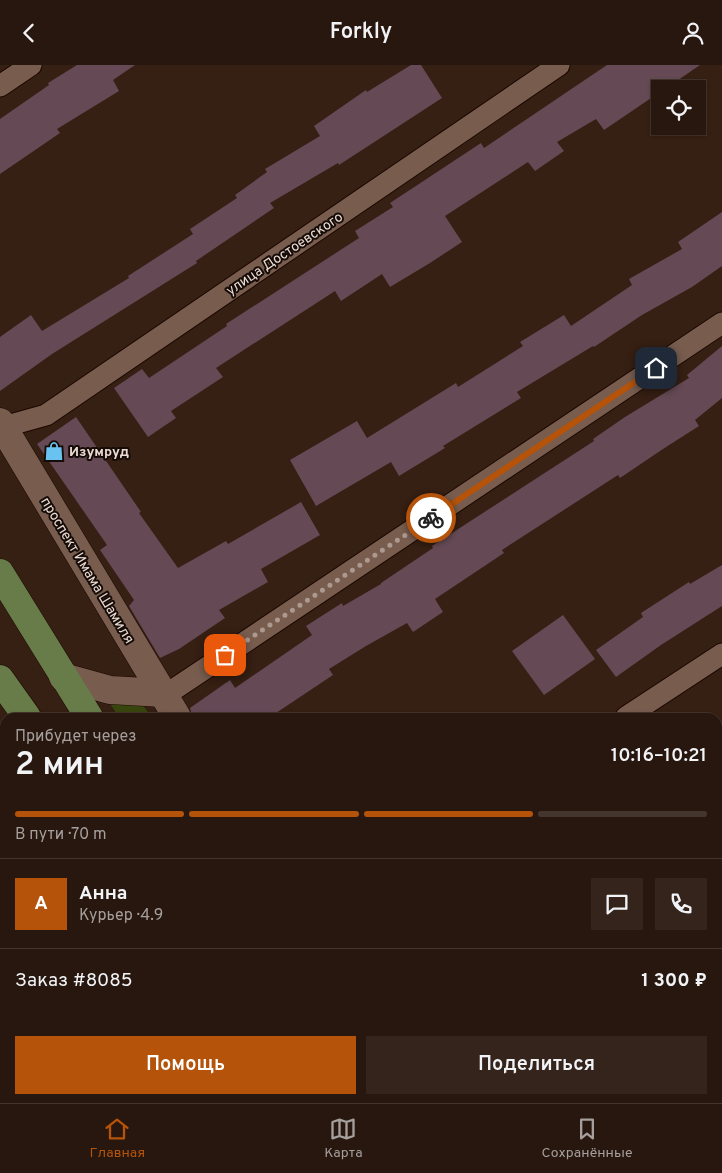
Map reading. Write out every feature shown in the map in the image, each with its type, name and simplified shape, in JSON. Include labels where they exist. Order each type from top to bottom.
[{"type":"main road","name":"проспект Имама Шамиля","points":[[1,426],[175,713]]},
{"type":"main road","points":[[0,573],[86,713]]},
{"type":"main road","points":[[64,677],[110,689],[163,693]]},
{"type":"main road","points":[[0,679],[24,713]]},
{"type":"main road","points":[[0,703],[14,713]]},
{"type":"street","points":[[0,86],[31,65]]},
{"type":"street","name":"улица Достоевского","points":[[1,426],[46,415],[559,65]]},
{"type":"street","points":[[163,693],[176,688],[722,323]]},
{"type":"street","points":[[632,713],[722,654]]},
{"type":"green space","points":[[104,695],[143,705],[148,713],[116,713]]},
{"type":"building","points":[[77,65],[135,65],[113,80],[119,91],[57,129],[60,133],[0,174],[0,119],[49,85],[48,83]]},
{"type":"building","points":[[411,65],[421,65],[442,98],[339,165],[338,163],[270,203],[274,208],[196,261],[197,263],[52,354],[0,391],[0,337],[31,315],[42,331],[129,278],[128,276],[193,234],[190,229],[237,198],[235,195],[267,172],[265,169],[320,136],[314,126],[366,90],[367,92]]},
{"type":"building","points":[[607,65],[700,65],[678,80],[651,80],[651,98],[604,130],[596,119],[557,142],[564,151],[535,171],[528,162],[445,216],[462,242],[430,263],[390,287],[382,274],[341,301],[335,291],[216,368],[223,377],[171,411],[176,418],[148,437],[114,388],[142,369],[149,378],[227,326],[226,324],[359,238],[355,231],[393,207],[390,203],[481,143],[484,148]]},
{"type":"building","points":[[722,212],[722,266],[692,287],[642,315],[594,347],[517,392],[521,398],[443,446],[445,448],[399,476],[391,462],[316,506],[290,460],[357,421],[367,438],[456,383],[458,387],[523,346],[520,342],[564,315],[571,326],[632,285],[629,279],[682,249],[678,242]]},
{"type":"building","points":[[722,346],[722,398],[695,420],[699,426],[620,478],[618,475],[502,550],[504,553],[435,599],[443,612],[413,632],[407,623],[366,646],[329,669],[333,675],[276,713],[191,713],[190,708],[230,680],[235,688],[312,635],[306,626],[342,603],[343,606],[381,584],[433,548],[432,546],[594,441],[593,439],[625,417],[689,378],[687,375]]},
{"type":"building","points":[[76,417],[141,512],[139,513],[178,568],[226,541],[228,544],[301,502],[320,535],[261,569],[268,582],[219,610],[225,618],[179,649],[160,658],[129,606],[134,600],[100,550],[107,545],[37,444]]},
{"type":"building","points":[[722,565],[722,606],[661,645],[616,677],[596,650],[643,617],[641,613],[689,582],[690,584]]},
{"type":"building","points":[[563,615],[595,659],[544,695],[512,651]]},
{"type":"way so far","points":[[225,655],[431,518]]},
{"type":"place","name":"Изумруд","points":[[54,451]]},
{"type":"route","points":[[431,518],[656,368]]}]
